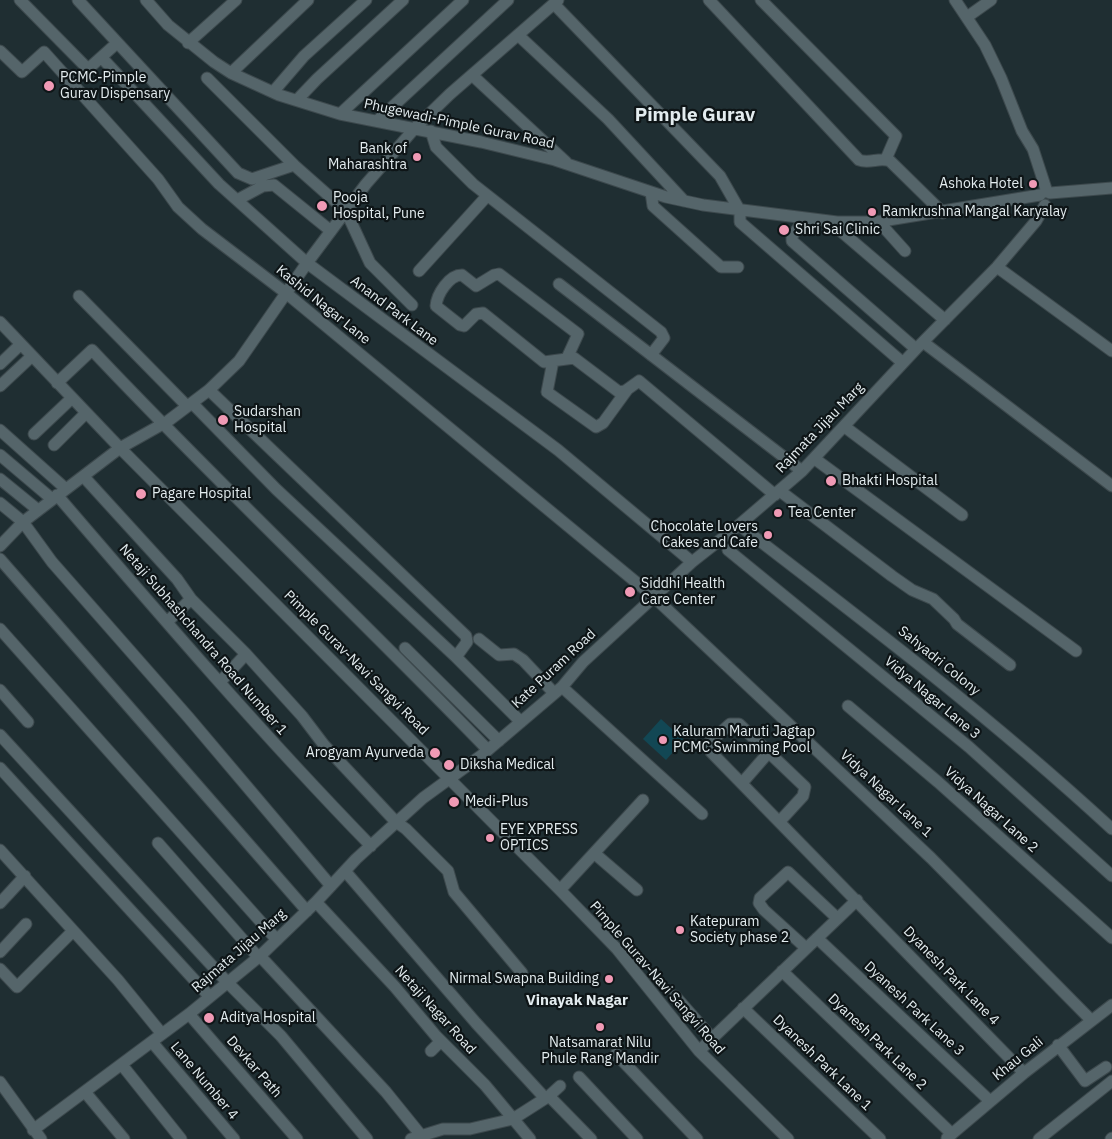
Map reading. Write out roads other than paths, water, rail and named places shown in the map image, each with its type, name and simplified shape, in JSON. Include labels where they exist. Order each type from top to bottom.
[{"type":"street","points":[[20,0],[88,69],[117,43]]},
{"type":"street","points":[[78,0],[244,178],[252,180],[294,166]]},
{"type":"street","name":"Phugewadi-Pimple Gurav Road","points":[[146,0],[168,25],[188,43],[231,73],[273,92],[340,114],[526,152],[684,201],[740,211],[828,221],[879,222],[1045,198]]},
{"type":"street","points":[[188,43],[236,0]]},
{"type":"street","points":[[231,73],[308,0]]},
{"type":"street","points":[[273,92],[304,56],[366,0]]},
{"type":"street","points":[[297,100],[317,79],[403,0]]},
{"type":"street","points":[[340,114],[463,0]]},
{"type":"street","points":[[377,121],[508,0]]},
{"type":"street","points":[[709,0],[859,160],[865,162],[886,159]]},
{"type":"street","points":[[761,0],[896,136],[886,159]]},
{"type":"street","points":[[955,0],[967,17],[1001,78],[1022,130],[1028,162],[1045,198]]},
{"type":"street","points":[[967,17],[991,0]]},
{"type":"street","points":[[0,546],[4,533],[23,522],[120,448],[162,424],[189,405],[209,390],[239,361],[307,263],[366,184],[415,128],[472,74],[556,2],[720,176],[740,211],[740,222],[903,363]]},
{"type":"street","points":[[518,36],[608,119],[684,201]]},
{"type":"street","name":"Kashid Nagar Lane","points":[[0,51],[22,72],[44,52],[158,179],[178,207],[202,229],[286,293],[654,597]]},
{"type":"street","name":"Anand Park Lane","points":[[102,58],[219,184],[307,263],[558,450],[692,562]]},
{"type":"street","points":[[472,74],[569,164]]},
{"type":"street","points":[[207,78],[294,166],[346,211],[370,263],[412,306]]},
{"type":"street","points":[[431,132],[436,147],[487,196],[661,332],[664,338],[651,355]]},
{"type":"street","points":[[886,159],[944,213]]},
{"type":"street","points":[[237,200],[263,186],[274,185],[331,231]]},
{"type":"street","points":[[1045,198],[1112,188]]},
{"type":"street","points":[[651,192],[653,206],[721,267],[738,267]]},
{"type":"street","points":[[1045,198],[1112,193]]},
{"type":"street","points":[[419,271],[487,196]]},
{"type":"street","name":"Rajmata Jijau Marg","points":[[654,597],[692,562],[740,525],[815,459],[919,346],[997,267],[1036,222],[1045,198]]},
{"type":"street","points":[[805,218],[792,236],[792,241],[919,346],[1112,486]]},
{"type":"street","points":[[828,221],[944,320]]},
{"type":"street","points":[[879,222],[904,251]]},
{"type":"street","points":[[997,267],[1112,350]]},
{"type":"street","points":[[566,358],[578,334],[500,274],[494,275],[476,286],[462,274],[450,280],[438,297],[436,306],[464,326],[476,314],[483,313],[544,362],[574,358],[618,392],[627,390]]},
{"type":"street","points":[[559,284],[802,471]]},
{"type":"street","points":[[79,296],[276,489],[456,657],[521,722]]},
{"type":"street","name":"Pimple Gurav-Navi Sangvi Road","points":[[0,322],[120,448],[560,890],[616,949],[699,1051],[788,1139]]},
{"type":"street","points":[[0,364],[21,344]]},
{"type":"street","points":[[57,382],[92,350],[162,424],[382,641],[488,750]]},
{"type":"street","points":[[0,386],[32,356]]},
{"type":"street","points":[[553,361],[547,392],[596,427],[603,423],[627,390],[634,382],[638,381],[778,493],[912,590],[933,599],[954,618],[957,624],[1010,665]]},
{"type":"street","points":[[209,390],[466,636],[467,642],[456,657]]},
{"type":"street","points":[[34,434],[72,398]]},
{"type":"street","points":[[54,445],[86,413]]},
{"type":"street","points":[[845,427],[962,515]]},
{"type":"street","points":[[0,430],[58,494]]},
{"type":"street","points":[[0,455],[58,494]]},
{"type":"street","points":[[815,459],[1076,651]]},
{"type":"street","points":[[84,477],[177,579],[191,599],[246,654],[302,716],[324,745],[396,822],[406,829],[448,871],[454,892],[522,973]]},
{"type":"street","points":[[0,479],[38,510]]},
{"type":"street","name":"Netaji Subhashchandra Road Number 1","points":[[58,494],[220,682],[318,791],[371,846]]},
{"type":"street","points":[[0,504],[23,522],[52,562],[331,886]]},
{"type":"street","name":"Sahyadri Colony","points":[[740,525],[866,622],[999,729],[1112,830]]},
{"type":"street","name":"Vidya Nagar Lane 3","points":[[728,550],[968,747],[1112,876]]},
{"type":"street","points":[[0,559],[307,911]]},
{"type":"street","name":"Kate Puram Road","points":[[450,779],[488,750],[558,690],[583,662],[654,597]]},
{"type":"street","name":"Vidya Nagar Lane 1","points":[[654,597],[931,858],[1091,1020]]},
{"type":"street","points":[[167,622],[191,599]]},
{"type":"street","points":[[0,629],[277,940]]},
{"type":"street","points":[[479,639],[499,655],[514,654],[523,660],[702,814]]},
{"type":"street","points":[[405,648],[499,740]]},
{"type":"street","points":[[220,682],[246,654]]},
{"type":"street","points":[[0,690],[28,722]]},
{"type":"street","name":"Vidya Nagar Lane 2","points":[[848,706],[938,782],[1112,938]]},
{"type":"street","name":"Dyanesh Park Lane 4","points":[[769,752],[735,723],[730,724],[713,738],[709,748],[1024,1073]]},
{"type":"street","points":[[0,735],[227,982],[281,1036],[367,1139]]},
{"type":"street","points":[[742,783],[769,752],[805,787],[803,796],[780,821]]},
{"type":"street","points":[[0,768],[210,997]]},
{"type":"street","name":"Rajmata Jijau Marg","points":[[37,1134],[85,1092],[189,1014],[259,957],[396,822],[423,798],[450,779]]},
{"type":"street","points":[[560,890],[643,800]]},
{"type":"street","points":[[158,842],[259,957],[386,1092],[419,1138],[443,1129],[470,1129],[513,1119],[560,1086]]},
{"type":"street","points":[[0,850],[25,876],[162,1034]]},
{"type":"street","points":[[594,853],[636,890]]},
{"type":"street","points":[[345,871],[476,1023],[591,1139]]},
{"type":"street","points":[[806,948],[764,910],[759,903],[760,898],[788,872],[837,918]]},
{"type":"street","points":[[0,903],[25,876]]},
{"type":"street","points":[[699,1051],[857,900]]},
{"type":"street","name":"Netaji Nagar Road","points":[[316,902],[395,987],[441,1041],[485,1085],[530,1139]]},
{"type":"street","points":[[0,952],[26,924]]},
{"type":"street","points":[[0,969],[17,987],[73,931]]},
{"type":"street","name":"Dyanesh Park Lane 3","points":[[817,938],[990,1101]]},
{"type":"street","name":"Dyanesh Park Lane 2","points":[[782,971],[949,1136]]},
{"type":"street","points":[[675,996],[712,1038]]},
{"type":"street","name":"Dyanesh Park Lane 1","points":[[743,1008],[880,1139]]},
{"type":"street","name":"Khau Gali","points":[[949,1136],[1058,1045],[1091,1020],[1110,1010]]},
{"type":"street","name":"Devkar Path","points":[[189,1014],[297,1139]]},
{"type":"street","points":[[431,1051],[441,1041]]},
{"type":"street","name":"Lane Number 4","points":[[152,1042],[234,1139]]},
{"type":"street","points":[[1058,1045],[1085,1081],[1106,1067]]},
{"type":"street","points":[[616,1054],[697,1139]]},
{"type":"street","points":[[122,1065],[181,1139]]},
{"type":"street","points":[[579,1077],[636,1139]]},
{"type":"street","points":[[0,1082],[37,1134]]},
{"type":"street","points":[[1039,1139],[1112,1082]]},
{"type":"street","points":[[85,1092],[124,1139]]},
{"type":"street","points":[[470,1129],[478,1139]]},
{"type":"water","name":"Kaluram Maruti Jagtap PCMC Swimming Pool","points":[[661,719],[684,740],[666,760],[643,739]]},
{"type":"place","name":"PCMC-Pimple Gurav Dispensary","points":[[49,86]]},
{"type":"place","name":"Bank of Maharashtra","points":[[417,157]]},
{"type":"place","name":"Ashoka Hotel","points":[[1033,184]]},
{"type":"place","name":"Pooja Hospital, Pune","points":[[322,206]]},
{"type":"place","name":"Ramkrushna Mangal Karyalay","points":[[872,212]]},
{"type":"place","name":"Shri Sai Clinic","points":[[784,230]]},
{"type":"place","name":"Sudarshan Hospital","points":[[223,420]]},
{"type":"place","name":"Bhakti Hospital","points":[[831,481]]},
{"type":"place","name":"Pagare Hospital","points":[[141,494]]},
{"type":"place","name":"Tea Center","points":[[778,513]]},
{"type":"place","name":"Chocolate Lovers Cakes and Cafe","points":[[768,535]]},
{"type":"place","name":"Siddhi Health Care Center","points":[[630,592]]},
{"type":"place","name":"Kaluram Maruti Jagtap PCMC Swimming Pool","points":[[663,740]]},
{"type":"place","name":"Arogyam Ayurveda","points":[[435,753]]},
{"type":"place","name":"Diksha Medical","points":[[449,765]]},
{"type":"place","name":"Medi-Plus","points":[[454,802]]},
{"type":"place","name":"EYE XPRESS OPTICS","points":[[490,838]]},
{"type":"place","name":"Katepuram Society phase 2","points":[[680,930]]},
{"type":"place","name":"Nirmal Swapna Building","points":[[609,979]]},
{"type":"place","name":"Aditya Hospital","points":[[209,1018]]},
{"type":"place","name":"Natsamarat Nilu Phule Rang Mandir","points":[[600,1027]]},
{"type":"district","name":"Pimple Gurav","points":[[695,116]]},
{"type":"district","name":"Vinayak Nagar","points":[[577,1001]]}]
